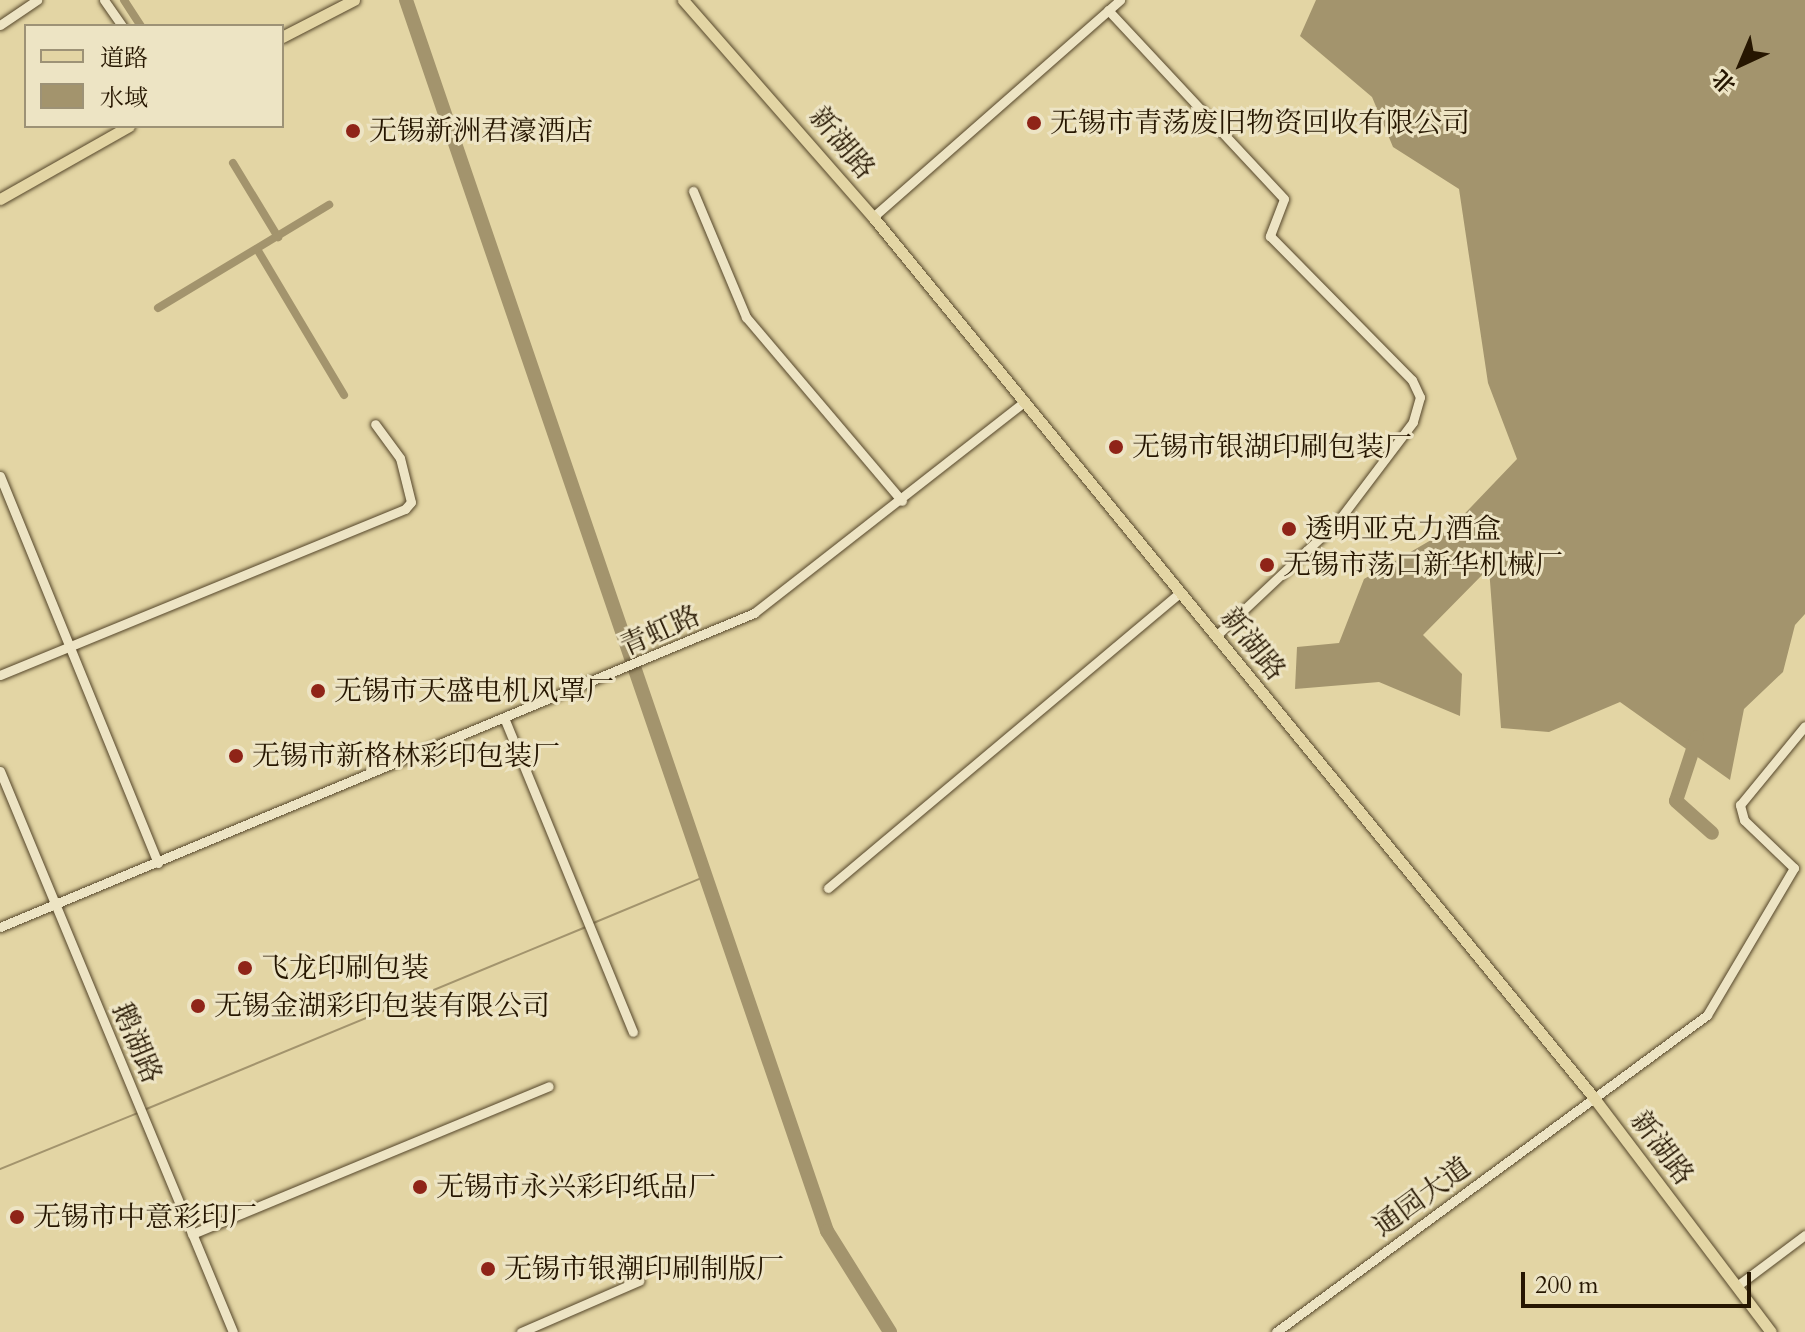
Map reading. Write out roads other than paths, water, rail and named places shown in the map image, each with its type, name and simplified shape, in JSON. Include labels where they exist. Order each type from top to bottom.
[{"type":"main road","points":[[284,36],[354,0]]},
{"type":"main road","name":"新湖路","points":[[683,0],[873,217],[1594,1098],[1771,1332]]},
{"type":"main road","points":[[0,199],[125,128]]},
{"type":"street","points":[[0,25],[37,0]]},
{"type":"street","points":[[104,0],[121,24]]},
{"type":"street","points":[[873,217],[1120,0]]},
{"type":"street","points":[[1108,10],[1284,199],[1270,236],[1412,380],[1420,397],[1413,422],[1339,520],[1216,636]]},
{"type":"street","points":[[693,191],[746,317],[902,501]]},
{"type":"street","name":"青虹路","points":[[0,927],[660,657],[754,613],[902,501],[1024,402]]},
{"type":"street","points":[[0,675],[405,509],[411,502],[400,458],[375,424]]},
{"type":"street","points":[[0,476],[158,863]]},
{"type":"street","points":[[828,888],[1180,593]]},
{"type":"street","points":[[505,720],[633,1032]]},
{"type":"street","name":"通园大道","points":[[1276,1332],[1707,1015],[1794,868],[1744,820],[1740,805],[1805,726]]},
{"type":"street","name":"鹅湖路","points":[[0,771],[233,1332]]},
{"type":"street","points":[[192,1234],[549,1086]]},
{"type":"street","points":[[1737,1286],[1805,1235]]},
{"type":"street","points":[[521,1332],[639,1281]]},
{"type":"water","points":[[1316,0],[1805,0],[1805,614],[1795,625],[1783,672],[1744,709],[1730,780],[1620,702],[1549,732],[1501,728],[1489,568],[1423,635],[1462,674],[1460,716],[1379,682],[1295,689],[1297,647],[1339,643],[1364,579],[1450,529],[1517,459],[1488,383],[1459,189],[1393,147],[1372,97],[1300,36]]},
{"type":"waterway","points":[[124,0],[140,24]]},
{"type":"waterway","points":[[406,0],[827,1231],[890,1332]]},
{"type":"waterway","points":[[233,163],[278,237]]},
{"type":"waterway","points":[[158,308],[329,205]]},
{"type":"waterway","points":[[257,249],[344,395]]},
{"type":"waterway","points":[[1697,737],[1676,801],[1712,833]]},
{"type":"waterway","points":[[591,924],[704,877]]},
{"type":"waterway","points":[[144,1110],[585,927]]},
{"type":"waterway","points":[[0,1169],[138,1113]]},
{"type":"place","name":"无锡市青荡废旧物资回收有限公司","points":[[1034,123]]},
{"type":"place","name":"无锡新洲君濠酒店","points":[[353,131]]},
{"type":"place","name":"无锡市银湖印刷包装厂","points":[[1116,447]]},
{"type":"place","name":"透明亚克力酒盒","points":[[1289,529]]},
{"type":"place","name":"无锡市荡口新华机械厂","points":[[1267,565]]},
{"type":"place","name":"无锡市天盛电机风罩厂","points":[[318,691]]},
{"type":"place","name":"无锡市新格林彩印包装厂","points":[[236,756]]},
{"type":"place","name":"飞龙印刷包装","points":[[245,968]]},
{"type":"place","name":"无锡金湖彩印包装有限公司","points":[[198,1006]]},
{"type":"place","name":"无锡市永兴彩印纸品厂","points":[[420,1187]]},
{"type":"place","name":"无锡市中意彩印厂","points":[[17,1217]]},
{"type":"place","name":"无锡市银潮印刷制版厂","points":[[488,1269]]}]
